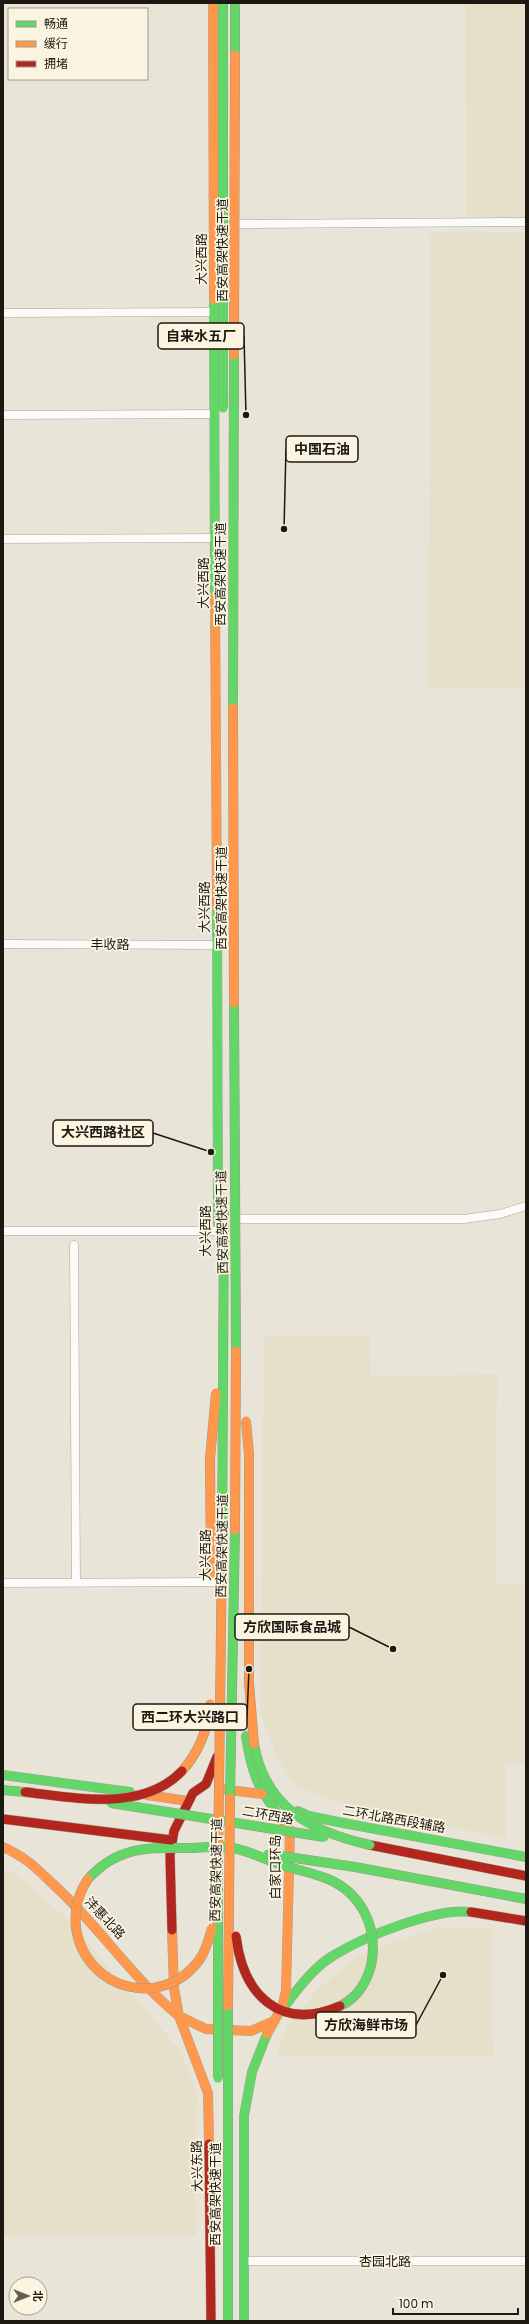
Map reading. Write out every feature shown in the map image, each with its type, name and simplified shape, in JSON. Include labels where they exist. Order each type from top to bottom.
[{"type":"main road","name":"大兴西路","points":[[188,1801],[193,1793],[206,1784],[217,1760],[218,1231],[213,3]]},
{"type":"main road","name":"西安高架快速干道","points":[[218,2085],[217,1888],[224,1316],[223,3]]},
{"type":"main road","name":"西安高架快速干道","points":[[228,2321],[228,1902],[237,1435],[234,1217],[233,486],[235,3]]},
{"type":"main road","points":[[3,1775],[188,1801],[218,1789],[262,1794],[250,1764],[245,1732],[241,1504],[239,652],[242,3]]},
{"type":"main road","points":[[211,1591],[210,1459],[224,1316]]},
{"type":"main road","points":[[236,1316],[249,1455],[250,1695],[257,1762],[269,1786],[279,1800],[305,1823],[333,1836],[370,1845]]},
{"type":"main road","points":[[25,1792],[98,1798],[152,1792],[162,1787],[186,1767],[204,1737],[210,1714],[210,1695]]},
{"type":"main road","name":"二环西路","points":[[3,1790],[145,1807],[370,1845],[526,1876]]},
{"type":"main road","name":"二环北路西段辅路","points":[[262,1794],[309,1816],[526,1857]]},
{"type":"main road","name":"白家口环岛","points":[[262,1794],[290,1830],[286,1991],[284,2008]]},
{"type":"main road","points":[[188,1801],[174,1831],[170,1855],[172,1968],[179,2016],[206,2029],[251,2031],[274,2021]]},
{"type":"main road","points":[[3,1820],[232,1848],[355,1867],[526,1899]]},
{"type":"main road","name":"沣惠北路","points":[[3,1847],[23,1856],[63,1893],[98,1929],[159,2000],[179,2016]]},
{"type":"main road","points":[[217,1888],[209,1944],[198,1962],[184,1977],[174,1982],[160,1987],[145,1987],[113,1982],[98,1972],[88,1961],[79,1943],[75,1924],[78,1898],[90,1876],[104,1864],[121,1854],[143,1848],[232,1848],[274,1864],[329,1880],[342,1886],[355,1899],[369,1920],[373,1937],[373,1955],[370,1971],[363,1986],[339,2006],[315,2013],[284,2012],[271,2004],[260,1996],[241,1967],[234,1921],[228,1902]]},
{"type":"main road","points":[[244,2321],[243,2144],[247,2090],[261,2046],[274,2021],[308,1977],[335,1954],[382,1933],[428,1915],[464,1911],[526,1921]]},
{"type":"main road","name":"大兴东路","points":[[179,2016],[208,2093],[211,2321]]},
{"type":"main road","name":"西安高架快速干道","points":[[218,2109],[219,2321]]},
{"type":"street","points":[[240,224],[526,222]]},
{"type":"street","points":[[3,313],[215,312]]},
{"type":"street","points":[[3,415],[215,414]]},
{"type":"street","points":[[3,539],[216,538]]},
{"type":"street","name":"丰收路","points":[[3,944],[217,945]]},
{"type":"street","points":[[241,1220],[464,1219],[500,1214],[526,1206]]},
{"type":"street","points":[[3,1231],[218,1231]]},
{"type":"street","points":[[74,1245],[76,1582]]},
{"type":"street","points":[[3,1583],[218,1582]]},
{"type":"street","name":"杏园北路","points":[[244,2261],[526,2261]]},
{"type":"shaded area","points":[[465,3],[526,3],[526,218],[466,217]]},
{"type":"shaded area","points":[[526,232],[526,689],[428,689],[431,233]]},
{"type":"shaded area","points":[[264,1337],[370,1337],[371,1377],[497,1374],[496,1585],[526,1584],[526,1764],[505,1763],[506,1839],[338,1802],[295,1786],[276,1755],[260,1712]]},
{"type":"shaded area","points":[[3,1870],[14,1873],[62,1914],[177,2047],[197,2090],[195,2236],[3,2237]]},
{"type":"shaded area","points":[[440,1927],[492,1928],[493,2056],[276,2056],[287,2026],[320,1987],[356,1957],[398,1940]]},
{"type":"traffic: fast","points":[[223,3],[223,408]]},
{"type":"traffic: fast","points":[[235,3],[235,55]]},
{"type":"traffic: fast","points":[[214,300],[215,597]]},
{"type":"traffic: fast","points":[[233,708],[234,355]]},
{"type":"traffic: fast","points":[[217,907],[218,1223]]},
{"type":"traffic: fast","points":[[234,1003],[236,1351]]},
{"type":"traffic: fast","points":[[222,1549],[224,1210]]},
{"type":"traffic: fast","points":[[230,1798],[235,1530]]},
{"type":"traffic: fast","points":[[246,1736],[254,1773],[268,1801],[284,1822]]},
{"type":"traffic: fast","points":[[254,1744],[260,1766],[269,1785],[280,1801],[294,1814],[329,1833],[370,1845]]},
{"type":"traffic: fast","points":[[3,1775],[130,1792]]},
{"type":"traffic: fast","points":[[3,1790],[35,1793]]},
{"type":"traffic: fast","points":[[111,1803],[324,1837]]},
{"type":"traffic: fast","points":[[298,1811],[309,1816],[343,1823],[526,1857]]},
{"type":"traffic: fast","points":[[88,1879],[111,1860],[123,1854],[135,1851],[162,1848],[228,1847],[239,1849],[276,1863],[317,1875],[340,1885],[350,1893],[364,1912],[369,1923],[373,1947],[371,1967],[362,1987],[352,1998],[340,2006]]},
{"type":"traffic: fast","points":[[268,1854],[355,1867],[526,1899]]},
{"type":"traffic: fast","points":[[218,1866],[218,2078]]},
{"type":"traffic: fast","points":[[283,2008],[314,1971],[328,1959],[349,1947],[383,1931],[421,1918],[440,1914],[471,1912]]},
{"type":"traffic: fast","points":[[228,2006],[228,2321]]},
{"type":"traffic: fast","points":[[244,2321],[244,2116],[252,2072],[267,2034]]},
{"type":"traffic: slow","points":[[213,3],[214,300]]},
{"type":"traffic: slow","points":[[234,355],[235,55]]},
{"type":"traffic: slow","points":[[215,597],[217,907]]},
{"type":"traffic: slow","points":[[233,708],[234,1003]]},
{"type":"traffic: slow","points":[[235,1530],[236,1351]]},
{"type":"traffic: slow","points":[[211,1574],[210,1459],[216,1393]]},
{"type":"traffic: slow","points":[[246,1421],[249,1455],[249,1683],[254,1744]]},
{"type":"traffic: slow","points":[[218,1866],[222,1549]]},
{"type":"traffic: slow","points":[[182,1771],[188,1764],[202,1740],[210,1704]]},
{"type":"traffic: slow","points":[[220,1789],[262,1794]]},
{"type":"traffic: slow","points":[[147,1795],[188,1801]]},
{"type":"traffic: slow","points":[[228,2006],[230,1798]]},
{"type":"traffic: slow","points":[[267,2034],[282,2007],[286,1991],[290,1830],[284,1822]]},
{"type":"traffic: slow","points":[[3,1847],[25,1859],[54,1885],[86,1917],[146,1985],[179,2016]]},
{"type":"traffic: slow","points":[[88,1879],[79,1896],[76,1909],[76,1928],[82,1949],[94,1966],[109,1979],[128,1986],[147,1988],[166,1985],[184,1975],[200,1959],[212,1928]]},
{"type":"traffic: slow","points":[[172,1930],[174,1988],[179,2016],[208,2093],[209,2144]]},
{"type":"traffic: slow","points":[[179,2016],[206,2029],[251,2031],[274,2021]]},
{"type":"traffic: jam","points":[[172,1930],[170,1855],[174,1831],[193,1793],[206,1784],[217,1757]]},
{"type":"traffic: jam","points":[[25,1792],[87,1799],[129,1797],[148,1792],[166,1784],[182,1771]]},
{"type":"traffic: jam","points":[[3,1819],[171,1840]]},
{"type":"traffic: jam","points":[[370,1845],[526,1876]]},
{"type":"traffic: jam","points":[[471,1912],[526,1921]]},
{"type":"traffic: jam","points":[[236,1936],[240,1957],[247,1975],[256,1991],[268,2003],[283,2011],[299,2014],[319,2013],[340,2006]]},
{"type":"traffic: jam","points":[[209,2144],[211,2321]]},
{"type":"place","name":"自来水五厂","points":[[246,415]]},
{"type":"place","name":"中国石油","points":[[284,529]]},
{"type":"place","name":"大兴西路社区","points":[[211,1152]]},
{"type":"place","name":"方欣国际食品城","points":[[393,1649]]},
{"type":"place","name":"西二环大兴路口","points":[[249,1669]]},
{"type":"place","name":"方欣海鲜市场","points":[[443,1975]]}]
